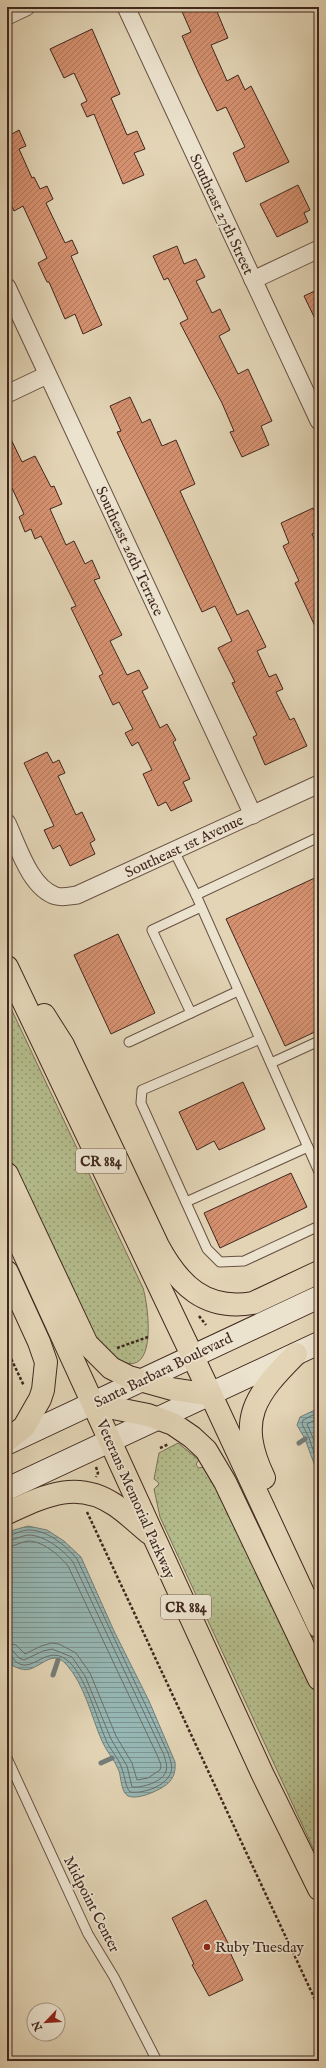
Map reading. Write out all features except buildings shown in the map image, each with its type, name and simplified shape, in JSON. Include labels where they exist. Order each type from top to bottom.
[{"type":"highway","points":[[7,959],[63,1045],[158,1246],[176,1276],[196,1293],[209,1300],[223,1304],[245,1304],[253,1303],[319,1272]]},
{"type":"highway","name":"CR 884","points":[[7,967],[193,1356],[319,1627]]},
{"type":"highway","points":[[7,1174],[87,1344],[111,1368],[142,1380],[172,1389],[211,1395]]},
{"type":"highway","name":"Veterans Memorial Parkway","points":[[7,1216],[288,1828],[319,1889]]},
{"type":"highway","points":[[7,1272],[39,1342],[46,1362],[43,1390],[40,1399],[24,1427],[7,1442]]},
{"type":"highway","points":[[296,1354],[263,1389],[253,1414],[250,1435],[257,1463],[319,1594]]},
{"type":"highway","points":[[93,1404],[148,1415],[173,1424],[192,1436],[213,1460],[319,1679]]},
{"type":"highway","points":[[7,1513],[41,1497],[68,1492],[87,1492],[116,1506],[153,1536]]},
{"type":"main road","name":"Santa Barbara Boulevard","points":[[7,1442],[93,1404],[319,1296]]},
{"type":"main road","points":[[7,1489],[211,1395],[319,1343]]},
{"type":"street","points":[[7,16],[26,7]]},
{"type":"street","name":"Southeast 27th Street","points":[[126,7],[319,421]]},
{"type":"street","points":[[253,280],[319,249]]},
{"type":"street","name":"Southeast 26th Terrace","points":[[7,287],[253,815]]},
{"type":"street","points":[[7,394],[47,375]]},
{"type":"street","name":"Southeast 1st Avenue","points":[[7,823],[36,883],[47,892],[57,897],[77,895],[319,784]]},
{"type":"lane","points":[[196,895],[319,837]]},
{"type":"lane","points":[[174,851],[196,895],[319,1172]]},
{"type":"lane","points":[[191,1013],[152,930],[201,907]]},
{"type":"lane","points":[[129,1042],[238,991]]},
{"type":"lane","points":[[260,1039],[142,1090],[141,1103],[207,1249],[220,1262],[244,1261],[319,1226]]},
{"type":"lane","points":[[271,1064],[319,1041]]},
{"type":"lane","points":[[186,1202],[308,1147]]},
{"type":"lane","name":"Midpoint Center","points":[[7,1758],[88,1934],[114,1977],[157,2061]]},
{"type":"path","points":[[196,1314],[206,1325]]},
{"type":"path","points":[[115,1350],[148,1337]]},
{"type":"path","points":[[7,1350],[26,1388]]},
{"type":"path","points":[[95,1479],[98,1473],[96,1466]]},
{"type":"path","points":[[86,1509],[319,2008]]},
{"type":"green space","points":[[7,1000],[143,1288],[147,1308],[148,1336],[146,1349],[142,1358],[134,1363],[123,1362],[109,1353],[92,1331],[79,1309],[7,1152]]},
{"type":"green space","points":[[178,1443],[199,1460],[196,1464],[198,1468],[205,1467],[217,1485],[300,1664],[307,1678],[319,1694],[319,1861],[160,1517],[154,1489],[159,1484],[154,1479],[159,1453]]},
{"type":"water","points":[[319,1408],[319,1477],[305,1439],[297,1425],[300,1417]]},
{"type":"water","points":[[28,1526],[47,1530],[64,1541],[81,1557],[114,1631],[149,1701],[175,1762],[175,1770],[171,1779],[166,1785],[155,1791],[136,1797],[128,1796],[126,1794],[119,1771],[102,1741],[83,1691],[73,1672],[66,1664],[57,1658],[52,1658],[28,1670],[13,1666],[8,1657],[7,1532]]},
{"type":"waterway","points":[[299,1443],[305,1439]]},
{"type":"waterway","points":[[53,1675],[58,1660]]},
{"type":"waterway","points":[[101,1763],[112,1758]]},
{"type":"place","name":"Ruby Tuesday","points":[[207,1947]]}]
